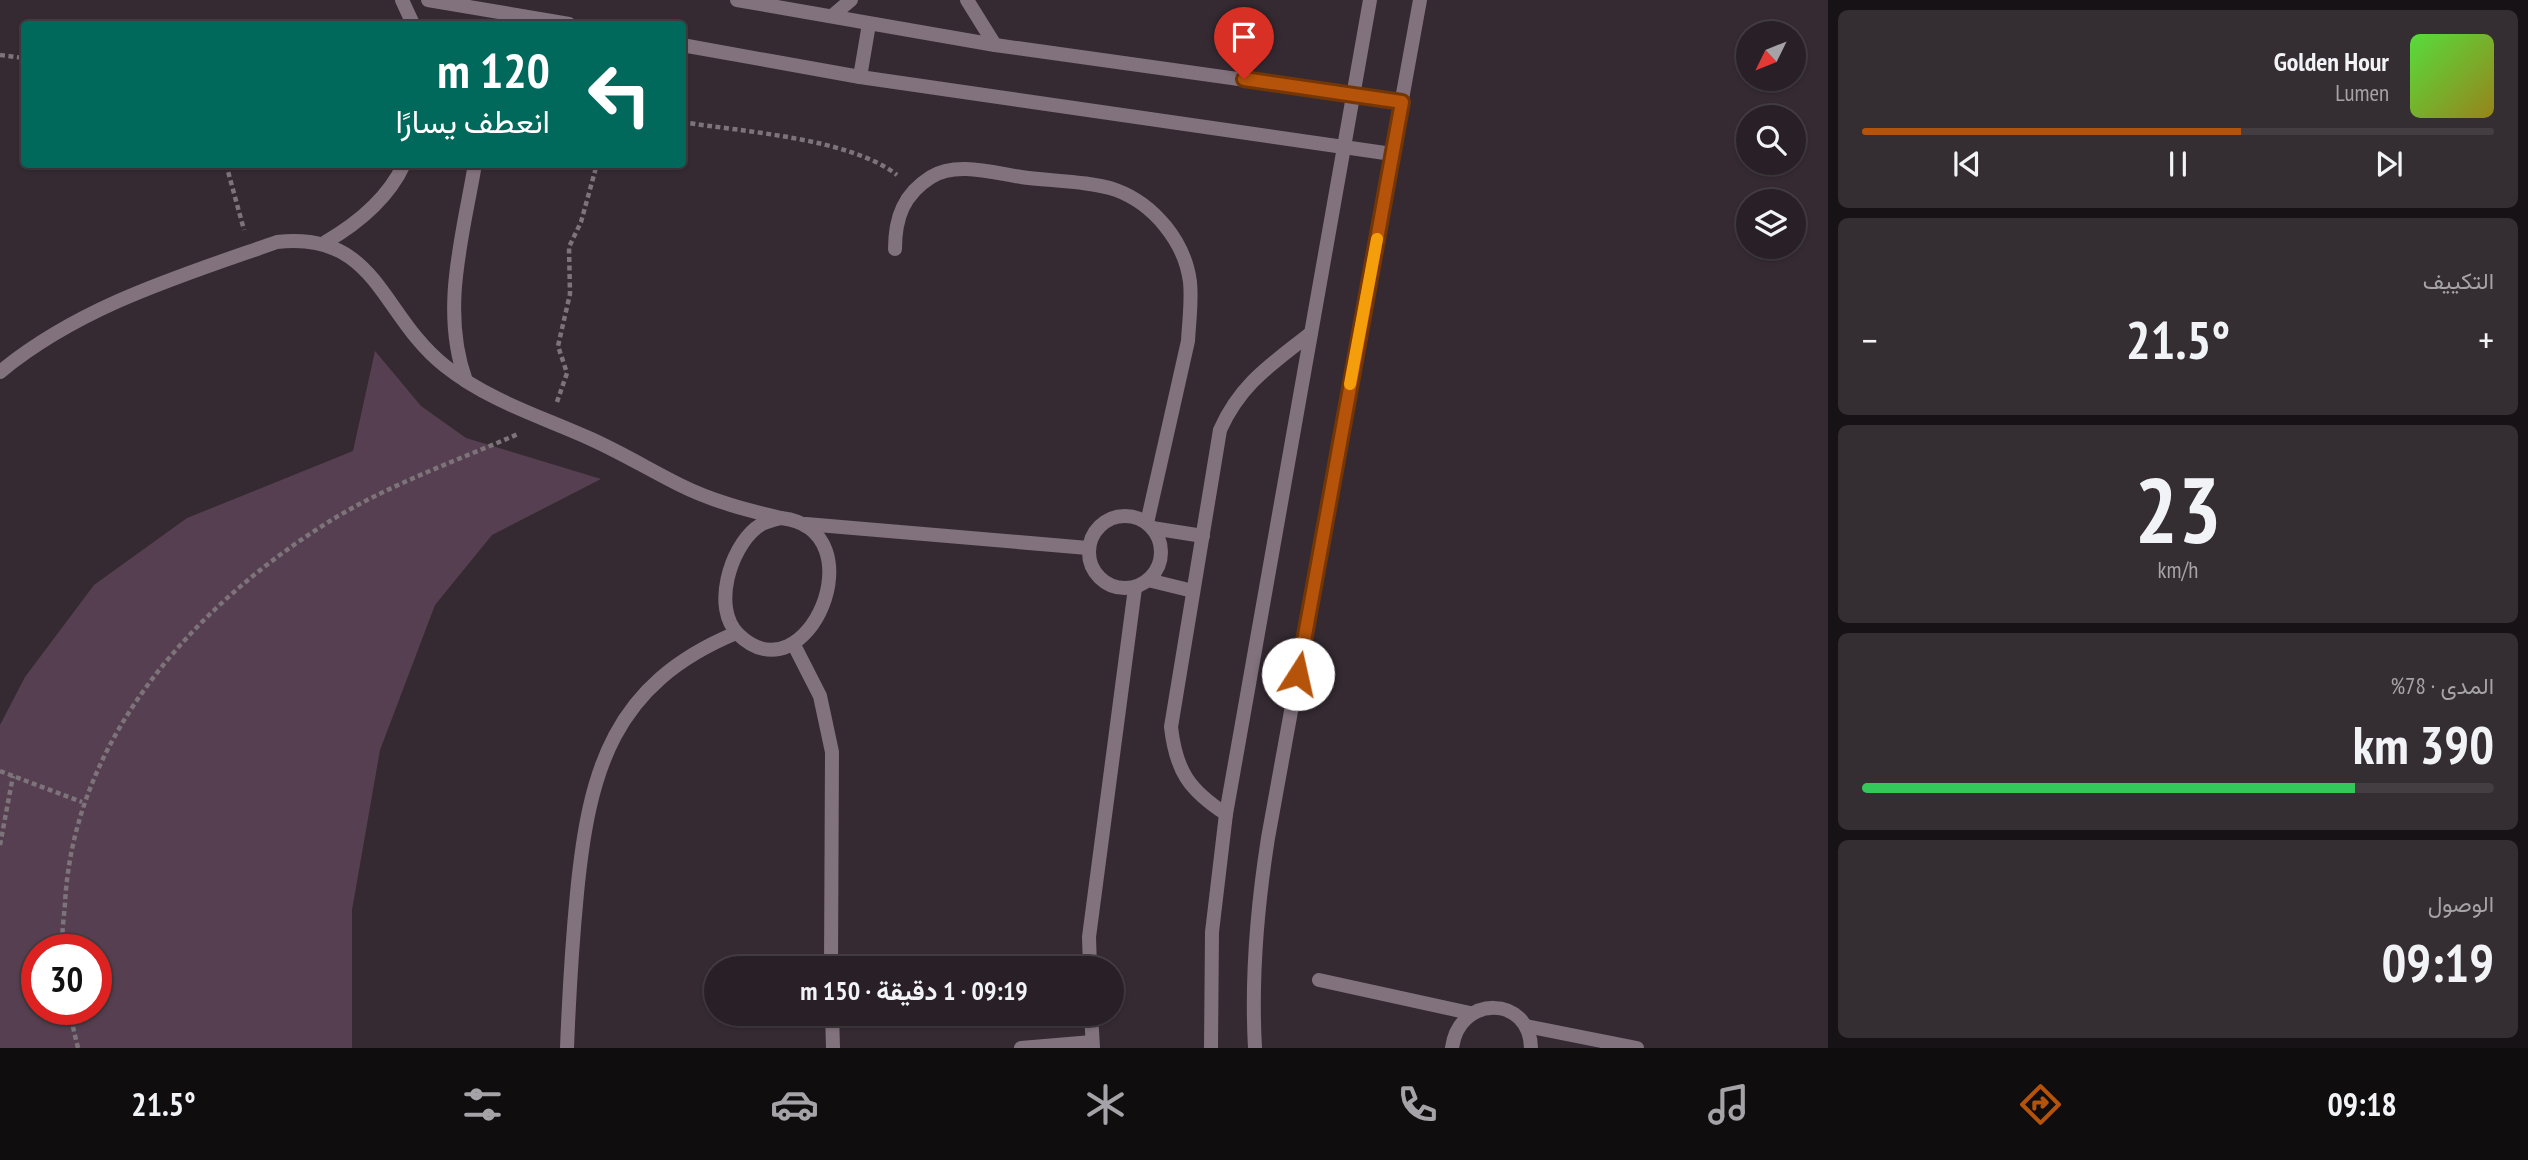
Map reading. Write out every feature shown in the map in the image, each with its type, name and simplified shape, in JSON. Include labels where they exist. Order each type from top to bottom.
[{"type":"street","points":[[402,0],[412,21]]},
{"type":"street","points":[[428,0],[529,21]]},
{"type":"street","points":[[737,0],[995,45],[1402,102]]},
{"type":"street","points":[[832,16],[851,0]]},
{"type":"street","points":[[967,0],[995,45]]},
{"type":"street","points":[[1211,1048],[1212,932],[1226,814],[1370,0]]},
{"type":"street","points":[[1255,1048],[1254,967],[1262,877],[1420,0]]},
{"type":"street","points":[[860,77],[869,23]]},
{"type":"street","points":[[686,46],[860,77],[1392,154]]},
{"type":"street","points":[[324,243],[343,232],[376,204],[401,168]]},
{"type":"street","points":[[467,382],[455,341],[453,299],[474,168]]},
{"type":"street","points":[[895,249],[895,228],[901,208],[912,191],[934,175],[960,169],[1115,190],[1143,204],[1165,225],[1181,251],[1190,281],[1190,312],[1188,341],[1149,526]]},
{"type":"street","points":[[0,372],[73,323],[131,294],[277,242],[300,239],[324,243],[352,257],[388,297],[419,341],[467,382],[493,398],[550,420],[635,459],[680,485],[729,506],[806,524],[1088,548]]},
{"type":"street","points":[[1226,814],[1202,798],[1185,778],[1174,754],[1171,727],[1220,430],[1231,405],[1247,383],[1311,333]]},
{"type":"street","points":[[1149,526],[1158,536],[1161,555],[1155,573],[1135,588],[1123,589],[1101,580],[1089,561],[1088,548],[1097,529],[1115,517],[1126,516],[1149,526],[1203,536]]},
{"type":"street","points":[[781,518],[756,528],[747,537],[733,564],[726,609],[736,633],[757,646],[769,649],[793,645],[814,625],[825,598],[828,556],[823,543],[806,524]]},
{"type":"street","points":[[1148,580],[1193,591]]},
{"type":"street","points":[[1090,956],[1089,937],[1135,588]]},
{"type":"street","points":[[567,1048],[580,862],[584,826],[596,774],[618,728],[650,688],[690,655],[736,633]]},
{"type":"street","points":[[793,645],[820,696],[832,752],[831,956]]},
{"type":"street","points":[[1319,980],[1470,1013],[1494,1007],[1518,1017],[1526,1026],[1531,1048]]},
{"type":"street","points":[[1451,1048],[1453,1035],[1470,1013]]},
{"type":"street","points":[[833,1026],[834,1048]]},
{"type":"street","points":[[1021,1048],[1092,1045],[1091,1026]]},
{"type":"street","points":[[1526,1026],[1637,1048]]},
{"type":"path","points":[[0,55],[21,58]]},
{"type":"path","points":[[686,123],[863,154],[882,163],[912,191]]},
{"type":"path","points":[[227,168],[250,252]]},
{"type":"path","points":[[64,934],[66,874],[82,803],[102,755],[128,711],[211,613],[268,563],[355,508],[550,420],[567,373],[558,346],[570,294],[569,247],[581,222],[596,168]]},
{"type":"path","points":[[0,771],[82,803]]},
{"type":"path","points":[[0,845],[13,776]]},
{"type":"path","points":[[73,1025],[78,1048]]},
{"type":"shaded area","points":[[375,351],[421,406],[466,438],[601,479],[492,535],[435,605],[380,750],[352,910],[352,1048],[0,1048],[0,725],[25,677],[94,585],[187,518],[353,451]]},
{"type":"slow traffic","points":[[1350,384],[1377,239]]},
{"type":"route","points":[[1244,79],[1402,102],[1298,674]]}]
